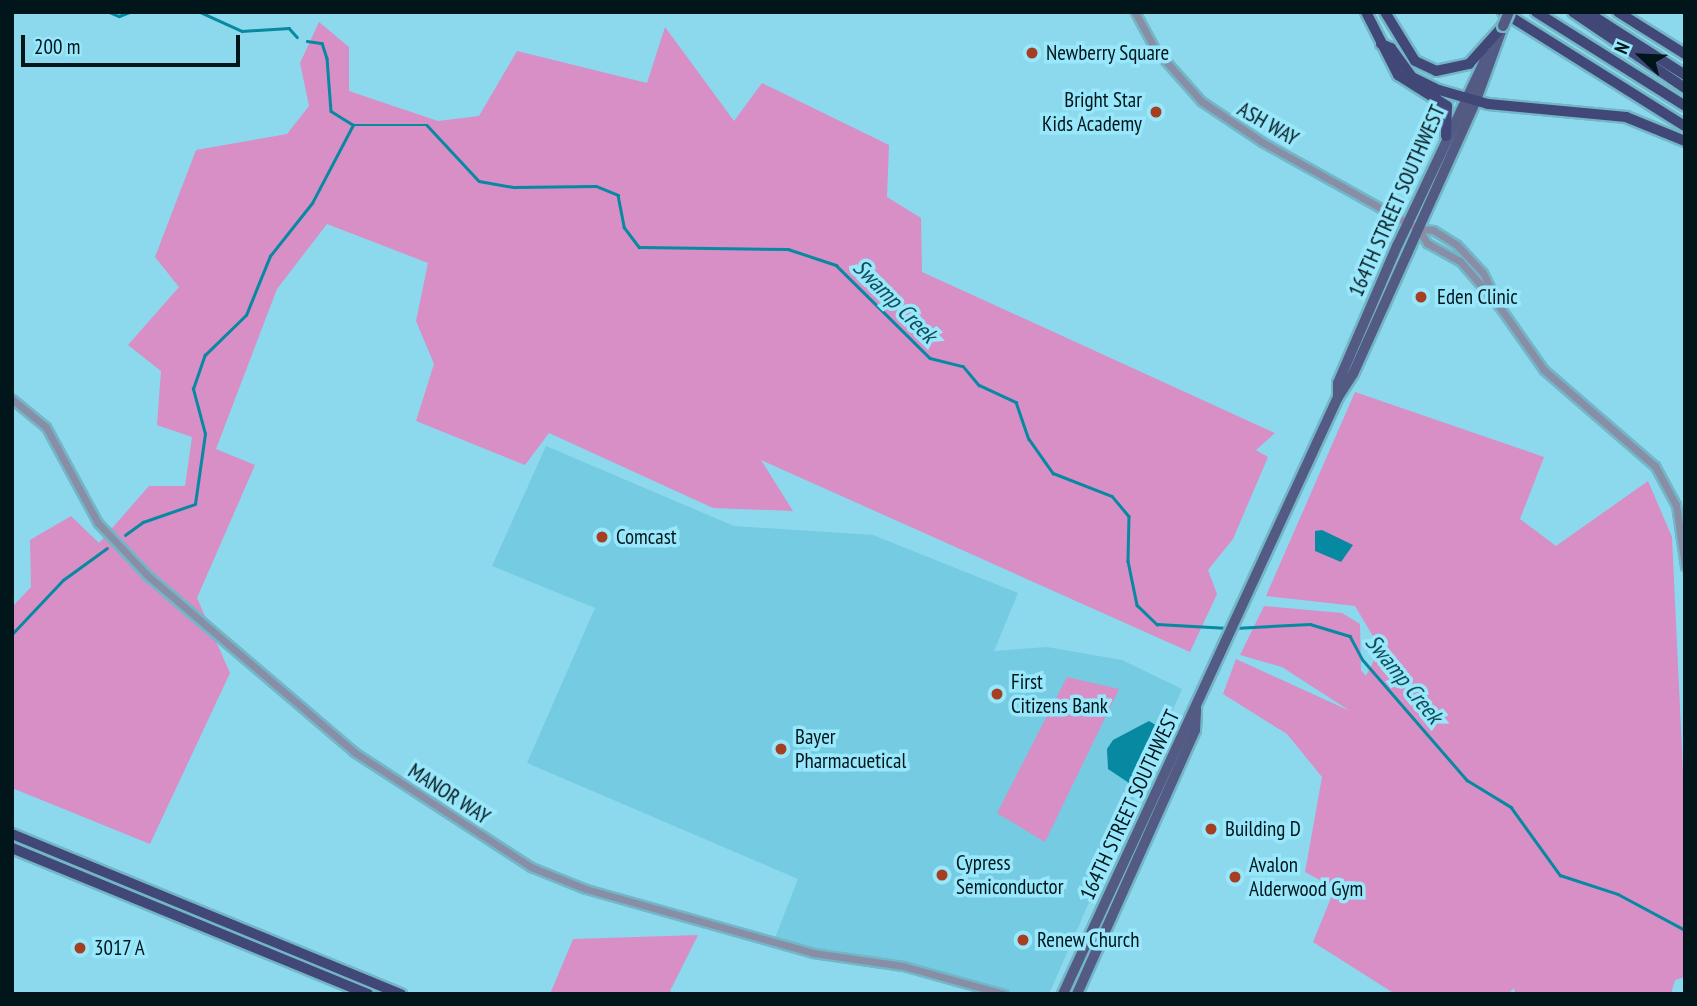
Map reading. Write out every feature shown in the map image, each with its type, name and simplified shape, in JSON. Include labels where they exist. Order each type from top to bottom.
[{"type":"highway","points":[[1366,12],[1392,69],[1407,85],[1439,98],[1447,106],[1446,136]]},
{"type":"highway","points":[[1385,12],[1415,61],[1436,72],[1469,64],[1503,26]]},
{"type":"highway","points":[[1503,12],[1685,126]]},
{"type":"highway","points":[[1536,12],[1685,106]]},
{"type":"highway","points":[[1573,12],[1685,88]]},
{"type":"highway","points":[[1587,12],[1685,75]]},
{"type":"highway","points":[[1618,12],[1685,54]]},
{"type":"highway","points":[[1381,44],[1391,48],[1405,70],[1423,85],[1476,100],[1626,117],[1685,141]]},
{"type":"highway","points":[[12,834],[401,994]]},
{"type":"highway","points":[[12,848],[368,994]]},
{"type":"main road","name":"164TH STREET SOUTHWEST","points":[[1063,994],[1338,397],[1347,387],[1476,100],[1509,12]]},
{"type":"main road","name":"164TH STREET SOUTHWEST","points":[[1338,397],[1338,383],[1446,136],[1503,26]]},
{"type":"main road","name":"164TH STREET SOUTHWEST","points":[[1077,994],[1195,730],[1196,709]]},
{"type":"street","name":"ASH WAY","points":[[1135,12],[1162,57],[1212,110],[1418,229],[1427,243],[1460,261],[1499,306],[1544,370],[1636,445],[1655,466],[1676,505],[1685,566]]},
{"type":"street","name":"ASH WAY","points":[[1418,229],[1433,230],[1457,245],[1483,274],[1499,306]]},
{"type":"street","name":"MANOR WAY","points":[[12,399],[46,427],[99,523],[147,575],[346,746],[531,867],[586,888],[813,953],[903,966],[1004,994]]},
{"type":"shaded area","points":[[319,22],[349,47],[349,91],[438,121],[479,116],[517,51],[647,83],[665,27],[734,121],[762,83],[889,145],[887,197],[921,218],[922,272],[1275,433],[1256,450],[1268,457],[1233,539],[1208,570],[1217,594],[1190,652],[761,460],[793,511],[713,508],[549,433],[525,465],[416,421],[434,364],[416,321],[428,263],[327,224],[277,289],[216,449],[255,465],[197,598],[230,673],[150,844],[12,788],[12,607],[31,587],[30,540],[71,516],[99,543],[149,486],[185,486],[192,437],[157,425],[161,371],[128,345],[179,287],[155,257],[196,150],[287,134],[309,106],[300,63]]},
{"type":"shaded area","points":[[1355,392],[1544,457],[1520,519],[1556,546],[1648,481],[1672,537],[1685,815],[1685,977],[1675,980],[1671,994],[1515,994],[1514,988],[1508,994],[1395,994],[1313,942],[1335,888],[1305,872],[1322,777],[1287,734],[1223,694],[1236,659],[1350,711],[1282,667],[1240,655],[1264,606],[1342,613],[1360,624],[1361,670],[1366,676],[1380,648],[1355,606],[1266,596]]},
{"type":"shaded area","points":[[546,446],[734,526],[873,535],[1018,593],[994,651],[1047,647],[1122,660],[1182,689],[1049,994],[1004,994],[932,973],[813,953],[775,938],[798,879],[527,763],[595,608],[492,566]]},
{"type":"shaded area","points":[[1322,530],[1353,545],[1341,562],[1315,551],[1315,531]]},
{"type":"shaded area","points":[[1067,677],[1119,689],[1045,842],[997,813]]},
{"type":"shaded area","points":[[1149,721],[1164,730],[1132,785],[1108,769],[1107,749],[1113,740]]},
{"type":"shaded area","points":[[698,935],[670,991],[675,994],[550,994],[573,939]]},
{"type":"waterway","name":"Swamp Creek","points":[[109,12],[119,16],[130,12]]},
{"type":"waterway","name":"Swamp Creek","points":[[200,12],[242,31],[289,28],[297,37]]},
{"type":"waterway","name":"Swamp Creek","points":[[307,41],[322,43],[327,58],[331,111],[353,125],[427,125],[479,181],[514,187],[596,186],[618,195],[624,227],[639,247],[788,249],[836,265],[930,358],[963,366],[979,385],[1016,402],[1029,439],[1053,473],[1112,496],[1129,516],[1128,561],[1137,605],[1157,624],[1228,628]]},
{"type":"waterway","points":[[125,535],[143,522],[195,504],[205,434],[193,389],[205,355],[246,315],[270,256],[312,203],[353,125]]},
{"type":"waterway","points":[[12,634],[63,580],[107,548]]},
{"type":"waterway","name":"Swamp Creek","points":[[1235,628],[1310,624],[1350,636],[1363,660],[1467,780],[1511,807],[1560,875],[1618,894],[1685,930]]},
{"type":"place","name":"Newberry Square","points":[[1032,53]]},
{"type":"place","name":"Bright Star Kids Academy","points":[[1156,112]]},
{"type":"place","name":"Eden Clinic","points":[[1421,297]]},
{"type":"place","name":"Comcast","points":[[602,537]]},
{"type":"place","name":"First Citizens Bank","points":[[997,694]]},
{"type":"place","name":"Bayer Pharmacuetical","points":[[781,749]]},
{"type":"place","name":"Building D","points":[[1211,829]]},
{"type":"place","name":"Cypress Semiconductor","points":[[942,875]]},
{"type":"place","name":"Avalon Alderwood Gym","points":[[1235,877]]},
{"type":"place","name":"Renew Church","points":[[1023,940]]},
{"type":"place","name":"3017 A","points":[[80,948]]}]
